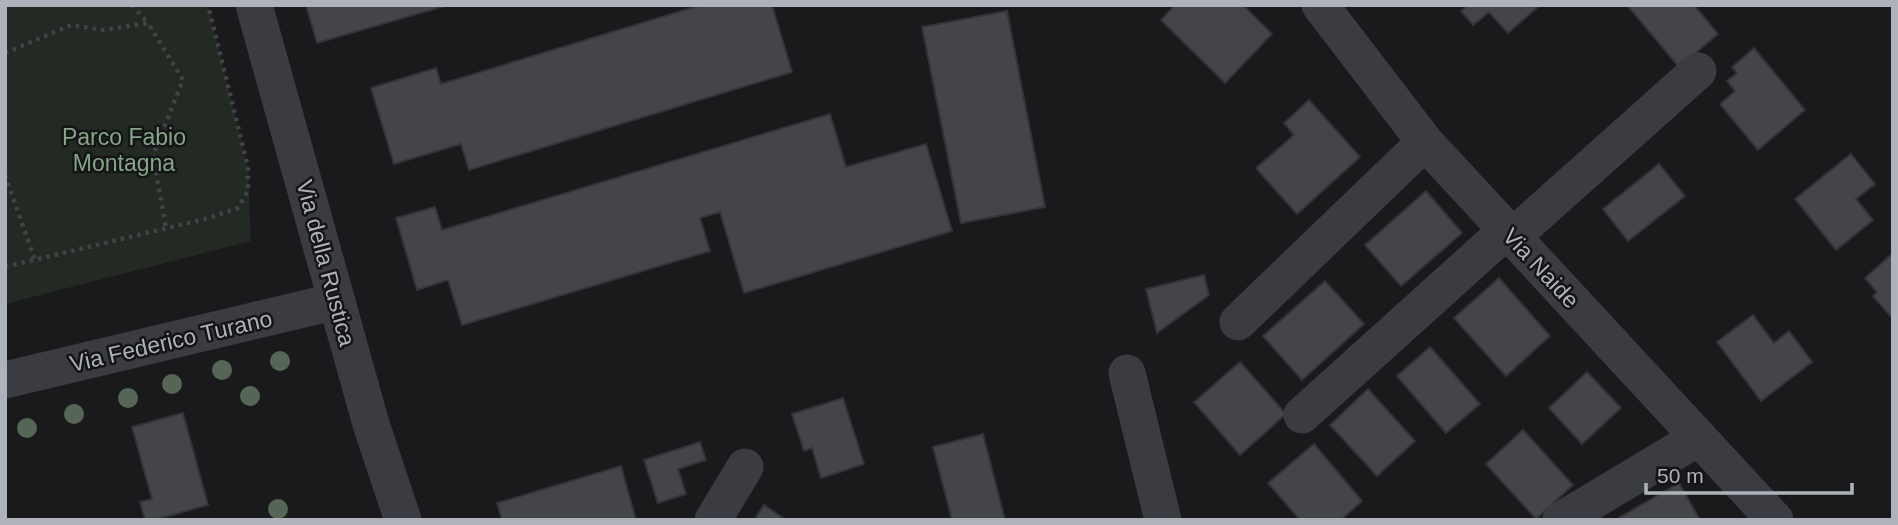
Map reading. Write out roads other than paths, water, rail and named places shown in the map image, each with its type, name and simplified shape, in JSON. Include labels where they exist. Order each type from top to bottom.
[{"type":"street","name":"Via della Rustica","points":[[254,5],[371,424],[403,520]]},
{"type":"street","name":"Via Naide","points":[[1320,5],[1425,142],[1774,520]]},
{"type":"street","points":[[1302,415],[1698,71]]},
{"type":"street","points":[[1238,322],[1425,142]]},
{"type":"street","name":"Via Federico Turano","points":[[5,380],[337,301]]},
{"type":"street","points":[[1127,373],[1163,520]]},
{"type":"street","points":[[1561,520],[1698,438]]},
{"type":"street","points":[[713,520],[745,467]]},
{"type":"park label","name":"Parco Fabio Montagna","points":[[124,150]]}]
